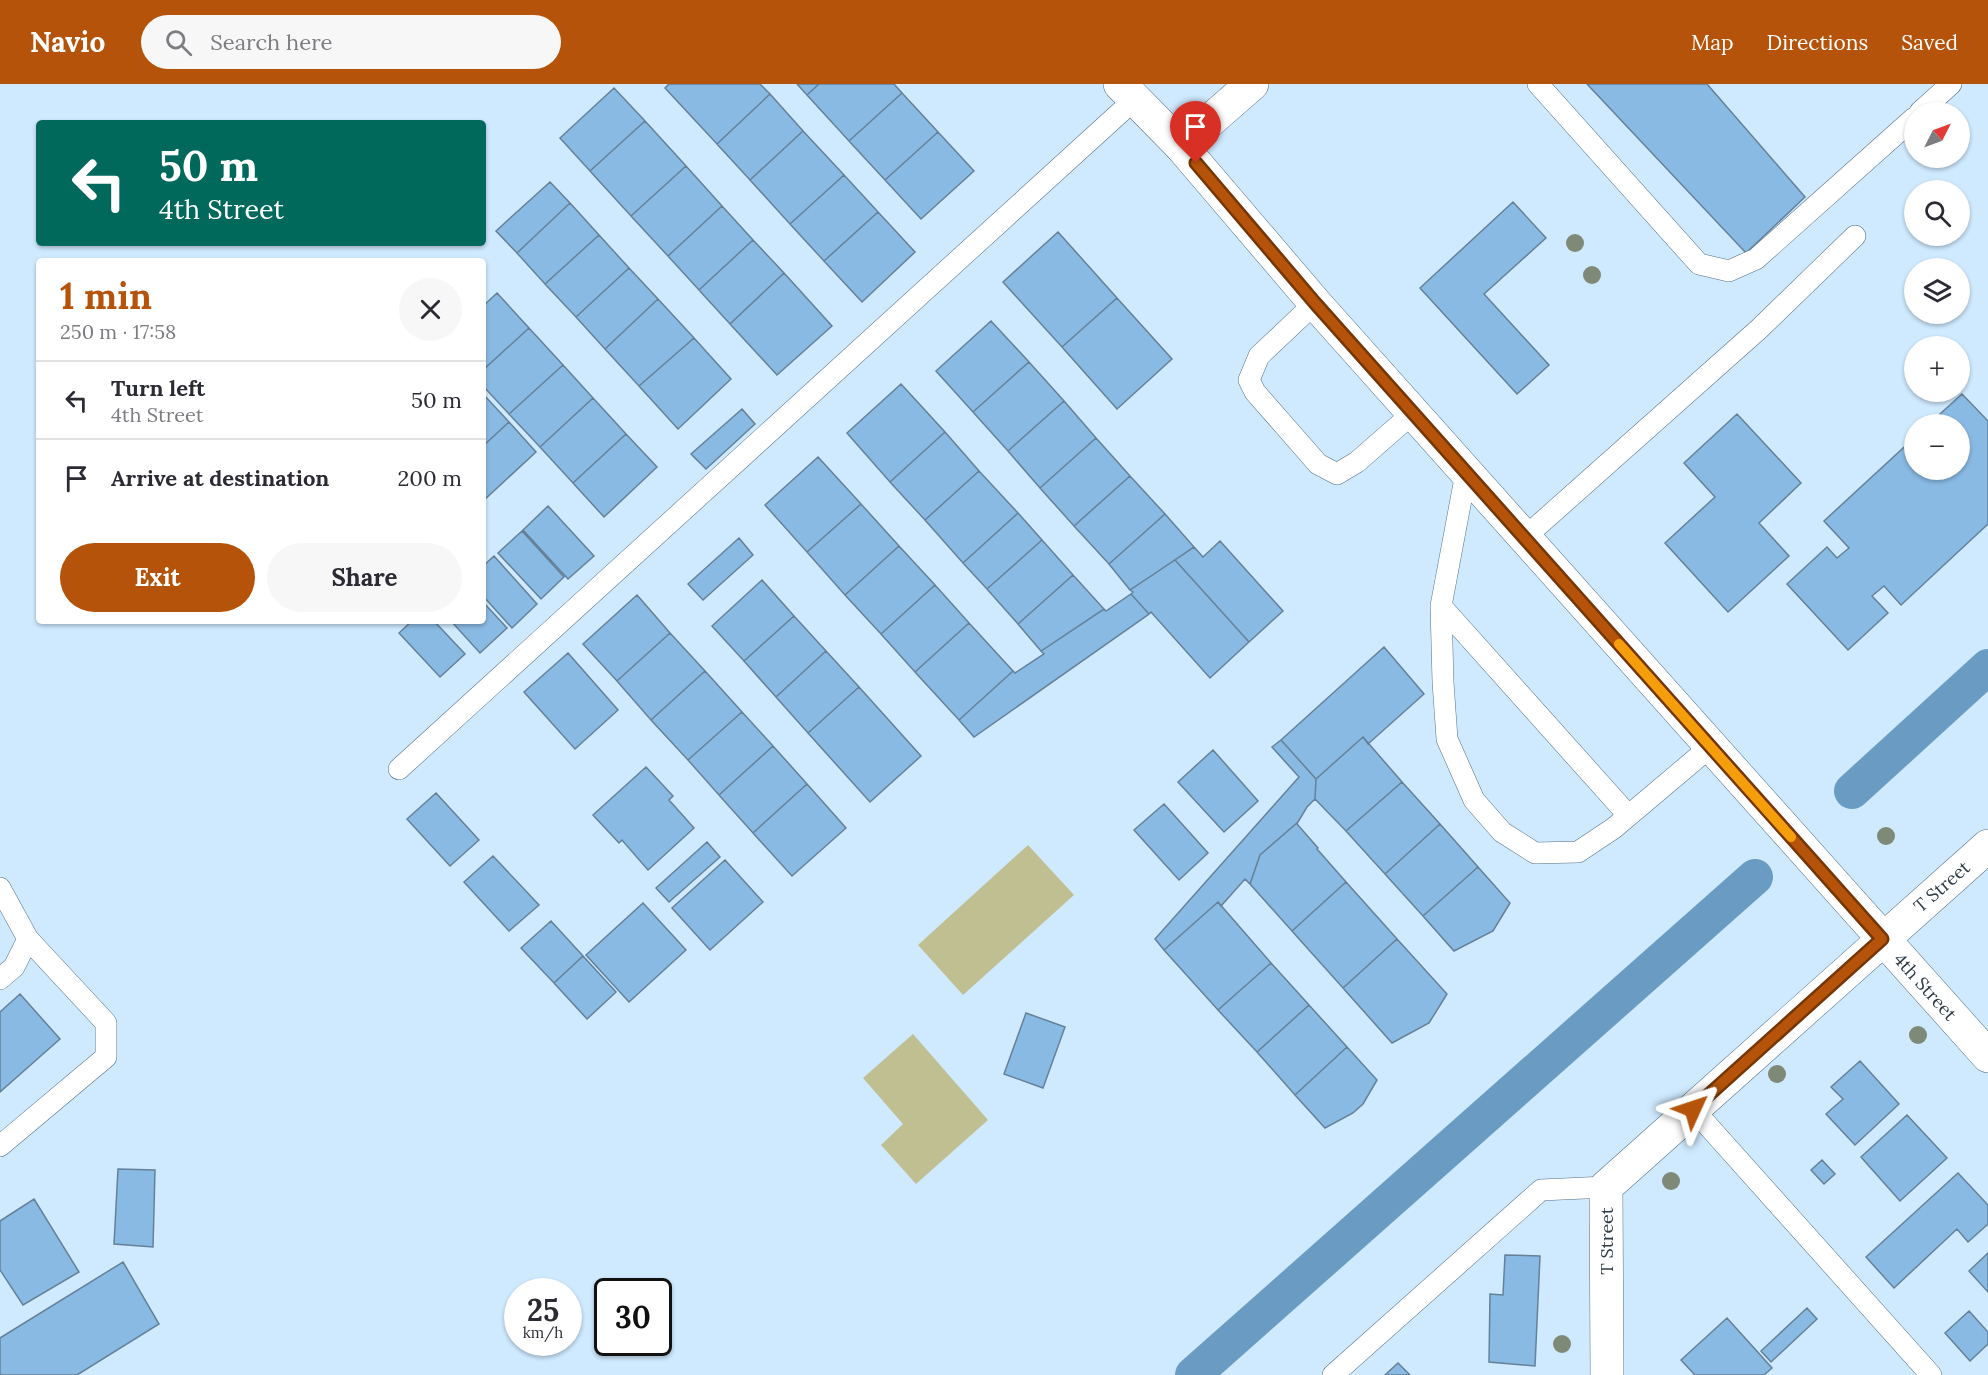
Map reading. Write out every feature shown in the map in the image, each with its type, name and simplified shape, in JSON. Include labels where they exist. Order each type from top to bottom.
[{"type":"street","points":[[1181,146],[1252,84]]},
{"type":"street","name":"4th Street","points":[[1127,92],[1181,146],[1315,303],[1988,1056]]},
{"type":"street","name":"T Street","points":[[1607,1375],[1606,1187],[1988,846]]},
{"type":"lane","points":[[1538,84],[1699,264],[1730,271],[1756,260],[1904,127]]},
{"type":"lane","points":[[1931,102],[1951,84]]},
{"type":"lane","points":[[399,769],[1127,92]]},
{"type":"lane","points":[[1524,538],[1759,328],[1855,236]]},
{"type":"lane","points":[[1315,303],[1259,356],[1249,380],[1255,392],[1318,464],[1336,474],[1357,462],[1413,413]]},
{"type":"lane","points":[[1466,473],[1441,606],[1447,739],[1474,800],[1502,832],[1535,853],[1578,852],[1628,815],[1710,747]]},
{"type":"lane","points":[[1441,606],[1628,815]]},
{"type":"lane","points":[[0,888],[28,939],[106,1023],[106,1057],[0,1146]]},
{"type":"lane","points":[[0,980],[14,967],[28,939]]},
{"type":"lane","points":[[1693,1109],[1931,1375]]},
{"type":"lane","points":[[1332,1375],[1541,1190],[1606,1187]]},
{"type":"shaded area","points":[[1028,845],[1074,895],[963,995],[918,945]]},
{"type":"shaded area","points":[[913,1034],[988,1120],[916,1184],[881,1145],[903,1124],[863,1078]]},
{"type":"building","points":[[669,84],[760,84],[770,94],[717,144],[665,88]]},
{"type":"building","points":[[797,84],[819,84],[807,95]]},
{"type":"building","points":[[819,84],[894,84],[902,93],[849,141],[807,95]]},
{"type":"building","points":[[1587,84],[1707,84],[1805,197],[1746,253]]},
{"type":"building","points":[[614,88],[645,121],[590,171],[560,138]]},
{"type":"building","points":[[902,93],[938,132],[885,180],[849,141]]},
{"type":"building","points":[[770,94],[803,131],[750,180],[717,144]]},
{"type":"building","points":[[645,121],[686,166],[631,216],[590,171]]},
{"type":"building","points":[[803,131],[844,175],[790,224],[750,180]]},
{"type":"building","points":[[938,132],[974,171],[921,219],[885,180]]},
{"type":"building","points":[[686,166],[722,206],[668,256],[631,216]]},
{"type":"building","points":[[844,175],[878,212],[824,261],[790,224]]},
{"type":"building","points":[[550,182],[570,203],[517,253],[496,231]]},
{"type":"building","points":[[1513,202],[1546,238],[1484,294],[1549,365],[1517,394],[1420,288]]},
{"type":"building","points":[[570,203],[599,235],[545,284],[517,253]]},
{"type":"building","points":[[722,206],[753,240],[699,290],[668,256]]},
{"type":"building","points":[[878,212],[915,252],[862,302],[824,261]]},
{"type":"building","points":[[1058,232],[1117,298],[1062,347],[1003,282]]},
{"type":"building","points":[[599,235],[629,268],[576,317],[545,284]]},
{"type":"building","points":[[753,240],[784,273],[730,324],[699,290]]},
{"type":"building","points":[[629,268],[658,299],[605,349],[576,317]]},
{"type":"building","points":[[784,273],[832,326],[777,375],[730,324]]},
{"type":"building","points":[[497,293],[529,328],[486,367],[486,303]]},
{"type":"building","points":[[1117,298],[1172,359],[1117,409],[1062,347]]},
{"type":"building","points":[[658,299],[694,338],[639,386],[605,349]]},
{"type":"building","points":[[991,321],[1029,362],[973,412],[936,371]]},
{"type":"building","points":[[529,328],[563,365],[509,414],[486,389],[486,367]]},
{"type":"building","points":[[694,338],[731,379],[678,429],[639,386]]},
{"type":"building","points":[[1029,362],[1064,401],[1008,451],[973,412]]},
{"type":"building","points":[[563,365],[593,398],[540,447],[509,414]]},
{"type":"building","points":[[901,384],[945,432],[890,482],[847,433]]},
{"type":"building","points":[[486,397],[509,422],[486,443]]},
{"type":"building","points":[[593,398],[626,434],[573,483],[540,447]]},
{"type":"building","points":[[1064,401],[1096,438],[1040,488],[1008,451]]},
{"type":"building","points":[[1953,402],[1970,402],[1988,421],[1988,524],[1901,605],[1884,586],[1872,596],[1888,613],[1848,650],[1787,584],[1827,547],[1837,558],[1849,548],[1824,521],[1904,447],[1904,480],[1970,480],[1970,414],[1940,414]]},
{"type":"building","points":[[742,409],[755,424],[706,469],[691,454]]},
{"type":"building","points":[[1737,414],[1801,483],[1759,523],[1789,556],[1728,612],[1665,543],[1715,497],[1684,463]]},
{"type":"building","points":[[509,422],[536,452],[486,498],[486,443]]},
{"type":"building","points":[[945,432],[979,471],[925,520],[890,482]]},
{"type":"building","points":[[626,434],[657,467],[604,517],[573,483]]},
{"type":"building","points":[[1096,438],[1130,476],[1074,526],[1040,488]]},
{"type":"building","points":[[818,457],[861,504],[807,552],[765,505]]},
{"type":"building","points":[[979,471],[1018,513],[963,563],[925,520]]},
{"type":"building","points":[[1130,476],[1165,514],[1109,564],[1074,526]]},
{"type":"building","points":[[861,504],[899,546],[845,595],[807,552]]},
{"type":"building","points":[[548,506],[594,556],[568,579],[523,530]]},
{"type":"building","points":[[1018,513],[1042,540],[987,589],[963,563]]},
{"type":"building","points":[[1165,514],[1194,547],[1130,590],[1109,564]]},
{"type":"building","points":[[522,531],[564,577],[541,599],[498,553]]},
{"type":"building","points":[[739,538],[753,555],[703,600],[688,584]]},
{"type":"building","points":[[1042,540],[1073,575],[1018,624],[987,589]]},
{"type":"building","points":[[1220,541],[1283,611],[1249,642],[1175,560],[1194,547],[1203,557]]},
{"type":"building","points":[[899,546],[935,585],[881,634],[845,595]]},
{"type":"building","points":[[494,556],[537,604],[512,628],[486,599],[486,563]]},
{"type":"building","points":[[1175,560],[1249,642],[1210,678],[1151,612],[1149,614],[1131,594],[1133,592],[1130,590]]},
{"type":"building","points":[[1073,575],[1104,609],[1041,651],[1018,624]]},
{"type":"building","points":[[762,580],[794,616],[744,661],[712,626]]},
{"type":"building","points":[[935,585],[969,623],[915,672],[881,634]]},
{"type":"building","points":[[1131,594],[1149,614],[974,737],[959,720],[1013,671],[1015,673],[1044,654],[1041,651]]},
{"type":"building","points":[[637,595],[670,633],[617,681],[583,644]]},
{"type":"building","points":[[486,605],[507,628],[480,653],[454,624],[486,624]]},
{"type":"building","points":[[794,616],[826,651],[776,697],[744,661]]},
{"type":"building","points":[[969,623],[1013,671],[959,720],[915,672]]},
{"type":"building","points":[[409,624],[437,624],[465,654],[440,677],[399,633]]},
{"type":"building","points":[[670,633],[705,671],[651,720],[617,681]]},
{"type":"building","points":[[1384,647],[1424,694],[1368,744],[1363,737],[1316,779],[1281,740]]},
{"type":"building","points":[[826,651],[859,687],[808,733],[776,697]]},
{"type":"building","points":[[568,653],[618,710],[575,749],[524,692]]},
{"type":"building","points":[[705,671],[742,712],[688,760],[651,720]]},
{"type":"building","points":[[859,687],[921,756],[870,802],[808,733]]},
{"type":"building","points":[[742,712],[773,746],[719,795],[688,760]]},
{"type":"building","points":[[1363,737],[1402,782],[1346,831],[1315,799],[1316,779]]},
{"type":"building","points":[[1281,740],[1316,779],[1315,799],[1298,822],[1260,855],[1250,884],[1245,879],[1221,906],[1218,902],[1164,950],[1155,939],[1299,777],[1272,747]]},
{"type":"building","points":[[773,746],[807,784],[753,833],[719,795]]},
{"type":"building","points":[[1213,750],[1258,801],[1224,832],[1178,782]]},
{"type":"building","points":[[646,767],[673,796],[669,800],[694,828],[648,870],[622,840],[619,843],[593,815]]},
{"type":"building","points":[[1402,782],[1440,824],[1385,874],[1346,831]]},
{"type":"building","points":[[807,784],[846,828],[792,876],[753,833]]},
{"type":"building","points":[[436,793],[479,840],[450,866],[407,819]]},
{"type":"building","points":[[1164,804],[1208,853],[1179,880],[1134,830]]},
{"type":"building","points":[[1298,822],[1297,824],[1317,849],[1346,882],[1292,931],[1250,884],[1260,855]]},
{"type":"building","points":[[1440,824],[1478,867],[1423,916],[1385,874]]},
{"type":"building","points":[[707,842],[720,857],[669,902],[656,888]]},
{"type":"building","points":[[493,856],[539,905],[509,931],[464,882]]},
{"type":"building","points":[[725,860],[763,902],[710,950],[672,908]]},
{"type":"building","points":[[1478,867],[1510,903],[1493,931],[1454,951],[1423,916]]},
{"type":"building","points":[[1346,882],[1397,939],[1343,988],[1292,931]]},
{"type":"building","points":[[1218,902],[1271,963],[1218,1010],[1164,950]]},
{"type":"building","points":[[643,903],[686,950],[629,1002],[586,955]]},
{"type":"building","points":[[551,921],[583,956],[554,983],[521,948]]},
{"type":"building","points":[[1397,939],[1447,994],[1429,1023],[1392,1043],[1343,988]]},
{"type":"building","points":[[583,956],[616,992],[587,1019],[554,983]]},
{"type":"building","points":[[1271,963],[1309,1005],[1257,1052],[1218,1010]]},
{"type":"building","points":[[20,994],[60,1039],[0,1092],[0,1012]]},
{"type":"building","points":[[1309,1005],[1347,1047],[1295,1095],[1257,1052]]},
{"type":"building","points":[[1026,1013],[1065,1027],[1043,1088],[1004,1074]]},
{"type":"building","points":[[1347,1047],[1377,1080],[1363,1104],[1353,1113],[1325,1128],[1295,1095]]},
{"type":"building","points":[[1860,1061],[1899,1104],[1855,1145],[1826,1114],[1843,1099],[1831,1087]]},
{"type":"building","points":[[1907,1115],[1947,1158],[1900,1201],[1861,1157]]},
{"type":"building","points":[[1822,1160],[1835,1174],[1824,1184],[1811,1170]]},
{"type":"building","points":[[118,1169],[155,1170],[153,1247],[114,1244]]},
{"type":"building","points":[[1958,1173],[1988,1205],[1988,1224],[1968,1242],[1957,1229],[1894,1288],[1866,1257]]},
{"type":"building","points":[[34,1199],[79,1272],[23,1305],[0,1270],[0,1221]]},
{"type":"building","points":[[1988,1253],[1988,1292],[1969,1271]]},
{"type":"building","points":[[1505,1255],[1540,1256],[1535,1366],[1489,1362],[1490,1294],[1503,1295]]},
{"type":"building","points":[[123,1262],[159,1324],[77,1375],[0,1375],[0,1338]]},
{"type":"building","points":[[1807,1308],[1817,1319],[1771,1362],[1761,1351]]},
{"type":"building","points":[[1969,1311],[1988,1332],[1988,1344],[1970,1361],[1945,1333]]},
{"type":"building","points":[[1727,1318],[1772,1368],[1764,1375],[1695,1375],[1681,1360]]},
{"type":"building","points":[[1398,1363],[1410,1375],[1385,1375]]},
{"type":"waterway","points":[[1852,791],[1988,667]]},
{"type":"waterway","points":[[1193,1375],[1755,877]]},
{"type":"slow traffic","points":[[1619,644],[1791,837]]},
{"type":"route","points":[[1196,163],[1315,303],[1882,939],[1693,1109]]}]
